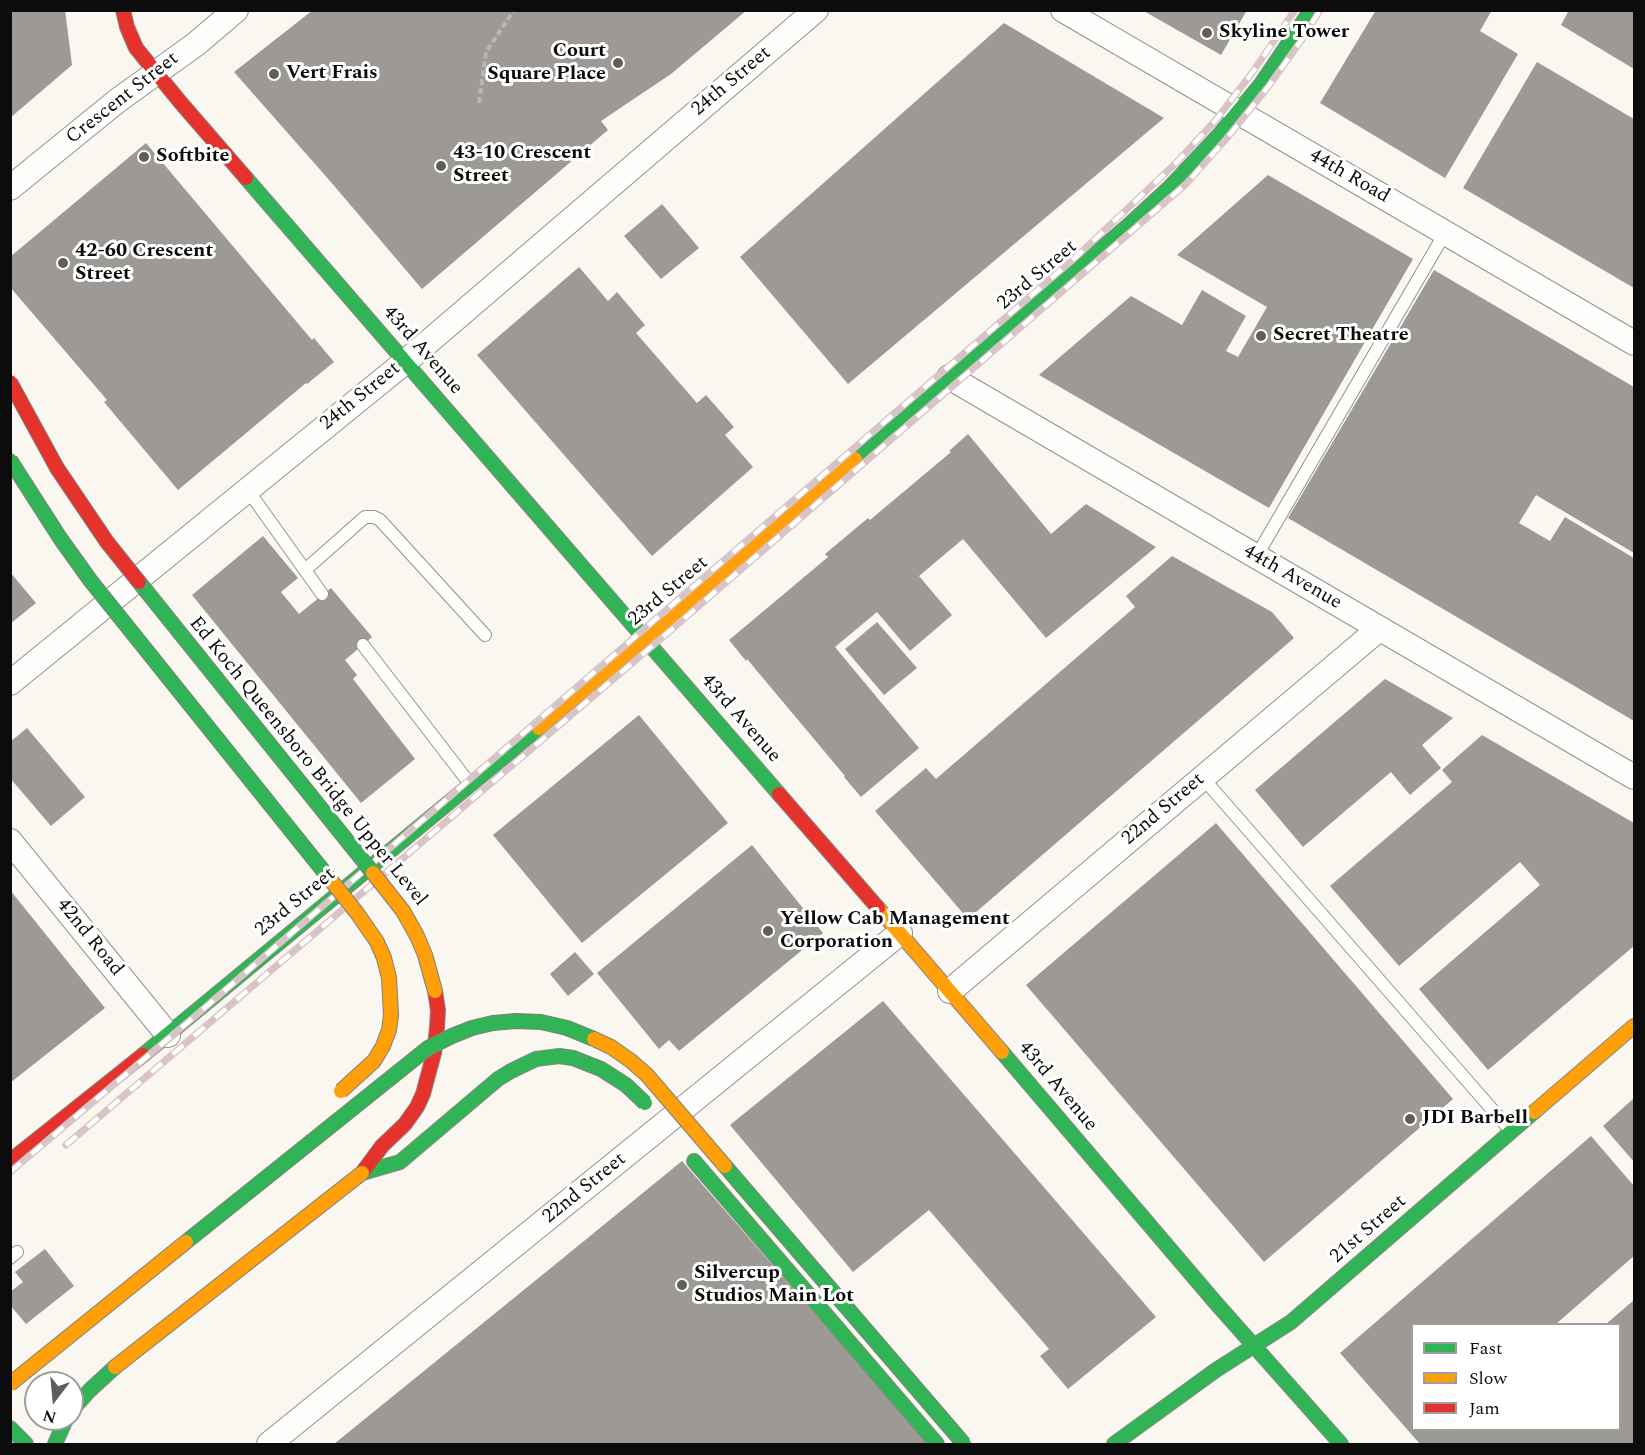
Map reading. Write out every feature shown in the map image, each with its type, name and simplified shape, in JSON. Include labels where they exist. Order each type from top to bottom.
[{"type":"main road","name":"43rd Avenue","points":[[123,10],[136,48],[156,72],[950,991],[1207,1293],[1341,1444]]},
{"type":"main road","name":"23rd Street","points":[[10,1161],[168,1035],[471,785],[1131,223],[1169,188],[1218,136],[1262,84],[1311,10]]},
{"type":"main road","name":"Ed Koch Queensboro Bridge Upper Level","points":[[10,382],[57,468],[107,542],[403,911],[417,936],[431,974],[438,1010],[438,1028],[429,1073],[417,1107],[405,1124],[382,1146],[362,1173],[115,1367],[84,1396]]},
{"type":"main road","points":[[10,460],[90,580],[357,913],[377,942],[389,978],[391,1015],[389,1030],[374,1061],[333,1098]]},
{"type":"main road","points":[[10,1384],[429,1048],[472,1028],[493,1023],[542,1022],[591,1037],[618,1051],[647,1075],[964,1444]]},
{"type":"main road","name":"21st Street","points":[[1114,1444],[1216,1370],[1291,1322],[1635,1026]]},
{"type":"main road","points":[[362,1173],[400,1162],[498,1079],[523,1064],[546,1056],[573,1058],[615,1077],[639,1096],[673,1136]]},
{"type":"main road","points":[[690,1157],[938,1444]]},
{"type":"main road","points":[[10,1428],[26,1444]]},
{"type":"street","name":"Crescent Street","points":[[10,188],[117,101],[196,44],[237,10]]},
{"type":"street","name":"24th Street","points":[[10,683],[405,362],[816,10]]},
{"type":"street","name":"44th Road","points":[[1063,10],[1635,343]]},
{"type":"street","name":"44th Avenue","points":[[949,377],[1635,777]]},
{"type":"street","name":"22nd Street","points":[[950,991],[1379,629]]},
{"type":"street","name":"42nd Road","points":[[10,841],[168,1035]]},
{"type":"street","name":"22nd Street","points":[[269,1444],[900,933]]},
{"type":"lane","points":[[1256,557],[1445,232]]},
{"type":"lane","points":[[247,489],[322,594]]},
{"type":"lane","points":[[305,570],[365,517],[374,517],[380,520],[485,635]]},
{"type":"lane","points":[[363,645],[471,785]]},
{"type":"lane","points":[[1203,777],[1512,1132]]},
{"type":"path","points":[[478,103],[486,52],[514,10]]},
{"type":"building","points":[[10,10],[65,10],[72,65],[10,118]]},
{"type":"building","name":"43-10 Crescent Street","points":[[313,10],[747,10],[671,74],[601,121],[608,130],[422,289],[234,72]]},
{"type":"building","name":"Skyline Tower","points":[[1142,10],[1247,10],[1221,55]]},
{"type":"building","points":[[1376,10],[1492,10],[1480,31],[1518,54],[1445,178],[1320,103]]},
{"type":"building","points":[[1569,10],[1634,10],[1634,69],[1561,25]]},
{"type":"building","points":[[1004,23],[1164,118],[848,384],[740,257]]},
{"type":"building","points":[[1537,62],[1634,119],[1634,288],[1463,188]]},
{"type":"building","points":[[146,143],[312,340],[314,338],[334,362],[178,490],[104,402],[107,400],[10,287],[10,257]]},
{"type":"building","points":[[1268,175],[1413,259],[1269,508],[1039,375],[1131,296],[1182,325],[1202,290],[1246,316],[1226,351],[1238,357],[1267,307],[1177,255]]},
{"type":"building","points":[[662,204],[699,248],[661,279],[624,236]]},
{"type":"building","points":[[579,267],[608,301],[617,292],[645,325],[636,333],[697,403],[706,395],[734,427],[725,435],[753,467],[652,556],[477,355]]},
{"type":"building","points":[[1434,270],[1634,387],[1634,553],[1536,495],[1519,523],[1550,541],[1565,517],[1634,558],[1634,721],[1288,518]]},
{"type":"building","points":[[968,434],[1051,534],[1086,504],[1156,547],[1046,638],[963,539],[919,576],[952,615],[910,651],[877,612],[835,647],[919,748],[861,797],[729,640],[828,557],[825,554],[868,518],[870,520],[951,452],[949,451]]},
{"type":"building","points":[[263,536],[298,578],[281,592],[299,614],[331,588],[372,637],[345,660],[357,675],[353,679],[415,759],[361,803],[192,595]]},
{"type":"building","points":[[1172,556],[1272,612],[1294,638],[968,919],[875,811],[926,768],[936,779],[1135,607],[1126,596]]},
{"type":"building","points":[[10,572],[36,603],[10,624]]},
{"type":"building","points":[[877,622],[917,668],[884,695],[845,649]]},
{"type":"building","points":[[1385,679],[1453,718],[1422,745],[1441,768],[1410,795],[1391,772],[1303,847],[1255,790]]},
{"type":"building","points":[[639,715],[728,823],[582,943],[493,835]]},
{"type":"building","points":[[27,728],[85,797],[51,826],[10,778],[10,742]]},
{"type":"building","points":[[1482,735],[1634,823],[1634,946],[1488,1070],[1419,989],[1540,885],[1520,862],[1399,966],[1330,886],[1452,782],[1442,770]]},
{"type":"building","points":[[1216,823],[1453,1099],[1264,1262],[1026,985]]},
{"type":"building","points":[[752,845],[823,933],[679,1051],[669,1040],[659,1049],[597,973]]},
{"type":"building","points":[[10,890],[105,1008],[10,1083]]},
{"type":"building","points":[[575,952],[594,974],[568,996],[550,974]]},
{"type":"building","points":[[883,1001],[1156,1317],[1068,1389],[1040,1356],[1049,1349],[929,1210],[853,1272],[730,1125]]},
{"type":"building","points":[[1634,1098],[1634,1162],[1603,1126]]},
{"type":"building","points":[[1591,1136],[1634,1186],[1634,1256],[1557,1323],[1411,1323],[1411,1431],[1621,1431],[1621,1323],[1607,1323],[1634,1300],[1634,1444],[1420,1444],[1340,1353]]},
{"type":"building","name":"Silvercup Studios Main Lot","points":[[682,1161],[928,1444],[334,1444],[557,1263]]},
{"type":"building","points":[[45,1249],[74,1286],[26,1324],[10,1305],[10,1292],[23,1282],[15,1272]]},
{"type":"railway","points":[[10,1172],[194,1017],[1077,256],[1176,163],[1215,121],[1252,73],[1295,10]]},
{"type":"railway","points":[[66,1145],[671,630],[1186,184],[1268,87],[1320,10]]},
{"type":"traffic: fast","points":[[855,459],[1169,188],[1218,136],[1261,84],[1311,10]]},
{"type":"traffic: fast","points":[[246,178],[779,794]]},
{"type":"traffic: fast","points":[[10,460],[90,580],[329,878]]},
{"type":"traffic: fast","points":[[139,582],[373,873]]},
{"type":"traffic: fast","points":[[143,1055],[539,728]]},
{"type":"traffic: fast","points":[[186,1242],[428,1048],[452,1036],[493,1023],[516,1021],[541,1022],[567,1028],[594,1039]]},
{"type":"traffic: fast","points":[[1002,1052],[1215,1302],[1341,1444]]},
{"type":"traffic: fast","points":[[362,1173],[400,1162],[498,1079],[511,1071],[536,1059],[559,1056]]},
{"type":"traffic: fast","points":[[559,1056],[573,1058],[601,1069],[626,1085],[645,1103]]},
{"type":"traffic: fast","points":[[1114,1444],[1216,1370],[1291,1322],[1534,1112]]},
{"type":"traffic: fast","points":[[694,1161],[937,1444]]},
{"type":"traffic: fast","points":[[725,1166],[964,1444]]},
{"type":"traffic: fast","points":[[84,1397],[115,1367]]},
{"type":"traffic: fast","points":[[10,1428],[26,1444]]},
{"type":"traffic: fast","points":[[55,1444],[61,1431]]},
{"type":"traffic: slow","points":[[539,728],[855,459]]},
{"type":"traffic: slow","points":[[373,873],[403,911],[417,936],[435,991]]},
{"type":"traffic: slow","points":[[329,878],[377,942],[389,978],[391,1015],[389,1030],[383,1046],[374,1061],[341,1091]]},
{"type":"traffic: slow","points":[[878,908],[1002,1052]]},
{"type":"traffic: slow","points":[[1534,1112],[1634,1026]]},
{"type":"traffic: slow","points":[[594,1039],[611,1047],[647,1075],[725,1166]]},
{"type":"traffic: slow","points":[[115,1367],[362,1173]]},
{"type":"traffic: slow","points":[[10,1384],[186,1242]]},
{"type":"traffic: jam","points":[[123,10],[136,48],[246,178]]},
{"type":"traffic: jam","points":[[10,382],[57,468],[107,542],[139,582]]},
{"type":"traffic: jam","points":[[779,794],[878,908]]},
{"type":"traffic: jam","points":[[362,1173],[382,1146],[405,1124],[423,1094],[434,1053],[437,1028],[438,1010],[435,991]]},
{"type":"traffic: jam","points":[[10,1161],[143,1055]]},
{"type":"place","name":"Skyline Tower","points":[[1207,33]]},
{"type":"place","name":"Court Square Place","points":[[618,63]]},
{"type":"place","name":"Vert Frais","points":[[274,74]]},
{"type":"place","name":"Softbite","points":[[144,157]]},
{"type":"place","name":"43-10 Crescent Street","points":[[441,166]]},
{"type":"place","name":"42-60 Crescent Street","points":[[63,263]]},
{"type":"place","name":"Secret Theatre","points":[[1261,336]]},
{"type":"place","name":"Yellow Cab Management Corporation","points":[[768,931]]},
{"type":"place","name":"JDI Barbell","points":[[1410,1119]]},
{"type":"place","name":"Silvercup Studios Main Lot","points":[[682,1285]]}]
